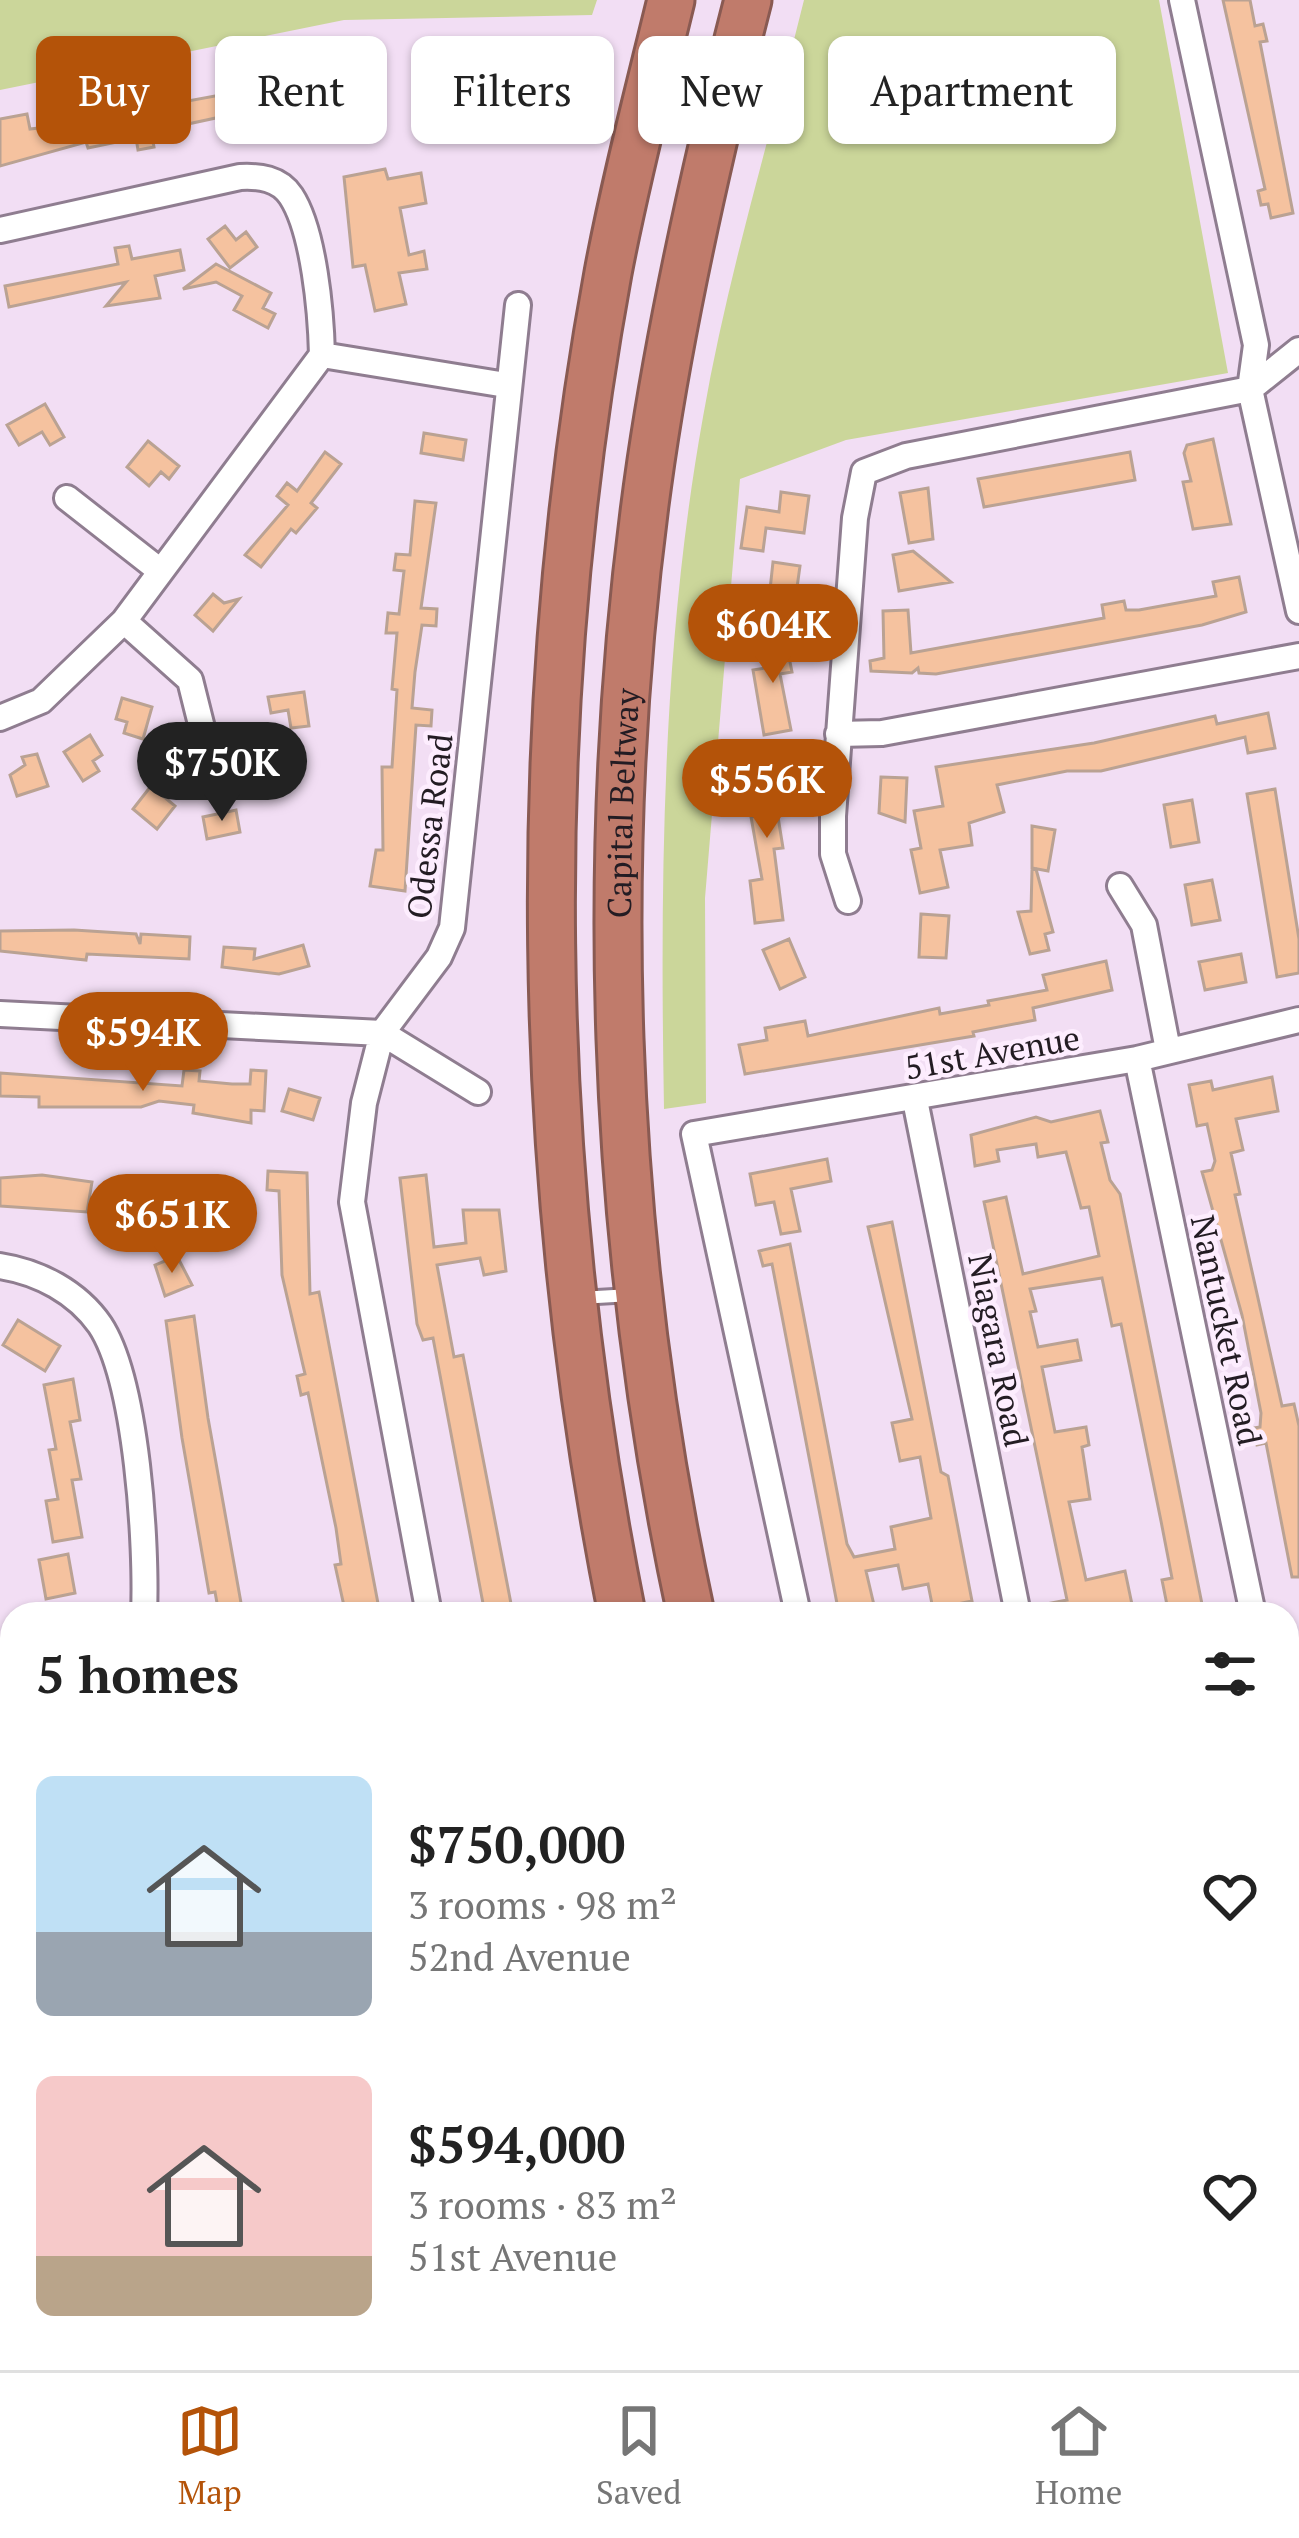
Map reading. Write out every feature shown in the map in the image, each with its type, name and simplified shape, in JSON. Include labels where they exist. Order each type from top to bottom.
[{"type":"highway","name":"Capital Beltway","points":[[620,1602],[572,1299],[552,980],[561,640],[580,455],[608,273],[671,0]]},
{"type":"highway","name":"Capital Beltway","points":[[689,1602],[656,1430],[640,1294],[620,980],[630,648],[651,463],[681,282],[748,0]]},
{"type":"street","points":[[1182,0],[1256,345],[1250,388],[1299,611]]},
{"type":"street","points":[[0,230],[240,177],[271,180],[292,197],[297,209],[315,280],[322,355],[124,621],[41,701],[0,718]]},
{"type":"street","name":"Odessa Road","points":[[427,1602],[352,1202],[364,1103],[382,1034],[439,957],[452,928],[518,304]]},
{"type":"street","points":[[848,902],[833,854],[838,734],[859,484],[872,465],[1250,388],[1299,350]]},
{"type":"street","points":[[322,355],[506,386]]},
{"type":"street","points":[[67,498],[159,570]]},
{"type":"street","points":[[124,621],[190,680],[204,736]]},
{"type":"street","points":[[838,734],[882,733],[1299,656]]},
{"type":"street","points":[[1120,886],[1144,925],[1168,1050]]},
{"type":"street","points":[[0,1014],[382,1034],[478,1092]]},
{"type":"street","name":"51st Avenue","points":[[795,1602],[694,1135],[1137,1059],[1299,1020]]},
{"type":"street","name":"Nantucket Road","points":[[1137,1059],[1250,1602]]},
{"type":"street","name":"Niagara Road","points":[[915,1100],[1016,1602]]},
{"type":"street","points":[[0,1266],[66,1290],[93,1316],[108,1341],[142,1514],[145,1602]]},
{"type":"lane","points":[[572,1299],[640,1294]]},
{"type":"green space","points":[[0,0],[597,0],[592,15],[344,20],[265,36],[215,36],[215,46],[191,51],[191,36],[36,36],[36,83],[0,90]]},
{"type":"green space","points":[[804,0],[1159,0],[1228,373],[846,440],[740,479],[705,898],[706,1103],[664,1109],[667,762],[689,503],[724,312],[767,144],[804,144],[804,36],[795,36]]},
{"type":"building","points":[[1223,0],[1250,0],[1255,26],[1263,24],[1267,41],[1260,42],[1293,213],[1271,218],[1268,204],[1261,205],[1258,191],[1265,189]]},
{"type":"building","points":[[215,96],[215,118],[191,123],[191,100]]},
{"type":"building","points":[[27,114],[30,129],[36,128],[36,144],[79,144],[0,166],[0,119]]},
{"type":"building","points":[[385,169],[388,179],[421,173],[426,203],[400,208],[409,255],[424,251],[427,269],[399,273],[406,304],[375,311],[365,265],[353,267],[344,177]]},
{"type":"building","points":[[225,226],[236,240],[246,232],[257,247],[230,268],[208,239]]},
{"type":"building","points":[[129,246],[132,259],[180,250],[184,270],[155,276],[160,298],[106,306],[126,282],[9,307],[5,286],[118,264],[115,248]]},
{"type":"building","points":[[216,264],[271,293],[263,308],[275,314],[268,328],[234,310],[242,296],[216,282],[183,289]]},
{"type":"building","points":[[45,404],[64,437],[50,445],[42,432],[19,445],[7,425]]},
{"type":"building","points":[[424,433],[466,440],[463,460],[421,453]]},
{"type":"building","points":[[1213,439],[1231,524],[1193,529],[1183,482],[1191,481],[1184,453],[1187,445]]},
{"type":"building","points":[[148,441],[179,466],[169,479],[161,472],[149,486],[127,467]]},
{"type":"building","points":[[325,452],[341,464],[311,503],[317,508],[296,533],[291,529],[261,567],[245,555],[288,505],[277,496],[287,483],[297,491]]},
{"type":"building","points":[[1130,452],[1135,480],[984,507],[978,479]]},
{"type":"building","points":[[928,488],[933,539],[909,543],[900,493]]},
{"type":"building","points":[[781,492],[809,496],[804,533],[766,528],[763,551],[741,548],[747,507],[779,512]]},
{"type":"building","points":[[415,501],[436,503],[421,608],[437,609],[436,626],[422,625],[415,672],[412,708],[432,710],[431,726],[416,725],[405,891],[370,886],[376,850],[383,850],[382,767],[392,767],[397,633],[386,633],[388,613],[399,614],[404,571],[394,570],[396,554],[410,555]]},
{"type":"building","points":[[913,551],[951,582],[899,591],[893,555]]},
{"type":"building","points":[[773,562],[800,566],[795,602],[769,599]]},
{"type":"building","points":[[1239,577],[1246,612],[1202,625],[936,674],[919,673],[918,668],[912,673],[871,671],[870,661],[884,658],[883,611],[908,610],[911,653],[1104,618],[1102,605],[1124,601],[1126,610],[1139,610],[1216,596],[1213,582]]},
{"type":"building","points":[[213,594],[224,603],[239,599],[213,631],[195,615]]},
{"type":"building","points":[[785,637],[792,672],[780,674],[791,730],[764,735],[753,670],[765,668],[760,641]]},
{"type":"building","points":[[304,692],[309,726],[291,728],[288,710],[271,713],[268,697]]},
{"type":"building","points":[[122,698],[152,707],[143,739],[124,733],[127,722],[116,719]]},
{"type":"building","points":[[1268,713],[1275,748],[1248,753],[1245,737],[1101,771],[1067,771],[997,785],[1004,812],[969,823],[972,845],[940,850],[948,887],[920,893],[911,850],[921,848],[914,811],[943,806],[936,767],[1094,743],[1215,716],[1217,724]]},
{"type":"building","points":[[90,735],[102,755],[93,761],[99,771],[83,781],[64,752]]},
{"type":"building","points":[[37,754],[48,786],[17,796],[10,775],[25,765],[22,757]]},
{"type":"building","points":[[778,755],[784,790],[774,792],[783,848],[774,849],[783,920],[755,923],[750,881],[762,879],[751,817],[762,815],[752,760]]},
{"type":"building","points":[[881,777],[907,778],[905,822],[879,813]]},
{"type":"building","points":[[151,786],[175,806],[157,829],[133,809]]},
{"type":"building","points":[[1275,789],[1299,939],[1299,973],[1277,977],[1247,794]]},
{"type":"building","points":[[1192,800],[1199,842],[1171,847],[1164,805]]},
{"type":"building","points":[[236,810],[240,832],[207,839],[203,817]]},
{"type":"building","points":[[1032,826],[1055,830],[1048,871],[1032,868]]},
{"type":"building","points":[[1036,869],[1053,932],[1045,934],[1049,950],[1030,954],[1018,912],[1031,911],[1032,870]]},
{"type":"building","points":[[1212,880],[1220,920],[1192,925],[1185,885]]},
{"type":"building","points":[[921,914],[949,916],[946,958],[919,957]]},
{"type":"building","points":[[0,931],[136,934],[140,944],[141,934],[190,937],[189,959],[87,954],[86,960],[0,951]]},
{"type":"building","points":[[789,939],[805,977],[780,989],[763,950]]},
{"type":"building","points":[[303,945],[309,966],[279,974],[222,967],[224,947],[255,949],[254,959]]},
{"type":"building","points":[[1241,954],[1246,982],[1205,990],[1199,962]]},
{"type":"building","points":[[1106,961],[1112,990],[1033,1008],[1035,1020],[973,1032],[974,1036],[745,1074],[739,1045],[767,1040],[765,1028],[805,1021],[808,1036],[939,1008],[940,1014],[989,1005],[988,1001],[1047,990],[1043,975]]},
{"type":"building","points":[[184,1070],[200,1071],[199,1081],[232,1084],[250,1084],[251,1070],[266,1071],[264,1111],[251,1110],[251,1123],[193,1113],[194,1105],[159,1101],[141,1107],[39,1107],[39,1097],[0,1096],[0,1073],[182,1086]]},
{"type":"building","points":[[1272,1077],[1278,1111],[1236,1119],[1243,1150],[1231,1153],[1240,1194],[1235,1195],[1282,1406],[1294,1404],[1299,1426],[1299,1577],[1292,1577],[1266,1443],[1257,1445],[1254,1428],[1260,1427],[1261,1413],[1242,1315],[1202,1172],[1212,1170],[1215,1161],[1207,1124],[1197,1126],[1189,1085],[1211,1081],[1213,1090]]},
{"type":"building","points":[[289,1089],[320,1098],[313,1120],[282,1111]]},
{"type":"building","points":[[1100,1111],[1108,1142],[1101,1143],[1110,1180],[1120,1194],[1202,1602],[1166,1602],[1162,1580],[1172,1578],[1161,1521],[1121,1324],[1112,1326],[1102,1278],[1030,1289],[1036,1311],[1030,1312],[1038,1347],[1077,1340],[1081,1360],[1042,1367],[1055,1432],[1086,1427],[1089,1445],[1082,1447],[1090,1499],[1069,1502],[1086,1580],[1125,1571],[1131,1602],[1057,1602],[1067,1600],[984,1202],[1006,1197],[1023,1274],[1099,1256],[1089,1207],[1081,1208],[1066,1152],[1038,1157],[1036,1144],[997,1150],[999,1161],[975,1166],[971,1135],[1036,1117],[1051,1122]]},
{"type":"building","points":[[827,1159],[831,1181],[791,1189],[800,1231],[781,1234],[774,1202],[756,1205],[750,1174]]},
{"type":"building","points":[[268,1171],[307,1173],[310,1294],[319,1292],[378,1602],[343,1602],[335,1565],[341,1564],[336,1528],[308,1393],[301,1395],[297,1376],[305,1374],[282,1275],[279,1191],[267,1190]]},
{"type":"building","points":[[42,1175],[92,1182],[87,1212],[0,1206],[0,1178]]},
{"type":"building","points":[[426,1175],[434,1247],[466,1243],[463,1210],[499,1210],[506,1271],[484,1275],[480,1258],[437,1265],[454,1357],[463,1355],[511,1602],[483,1602],[433,1338],[423,1340],[417,1324],[400,1178]]},
{"type":"building","points":[[124,1198],[154,1225],[135,1247],[105,1219]]},
{"type":"building","points":[[892,1222],[941,1472],[948,1476],[972,1601],[932,1602],[928,1584],[903,1589],[898,1565],[866,1571],[873,1602],[837,1602],[772,1264],[763,1266],[759,1251],[790,1244],[847,1544],[854,1557],[895,1549],[891,1527],[931,1518],[920,1457],[900,1461],[892,1423],[912,1419],[868,1227]]},
{"type":"building","points":[[177,1256],[192,1285],[165,1296],[155,1265]]},
{"type":"building","points":[[194,1316],[241,1602],[217,1602],[215,1592],[209,1593],[166,1321]]},
{"type":"building","points":[[18,1320],[60,1346],[45,1371],[3,1345]]},
{"type":"building","points":[[73,1379],[80,1420],[70,1422],[81,1479],[72,1480],[82,1537],[53,1542],[46,1501],[58,1499],[49,1450],[56,1449],[44,1385]]},
{"type":"building","points":[[68,1554],[75,1593],[46,1599],[39,1560]]}]
